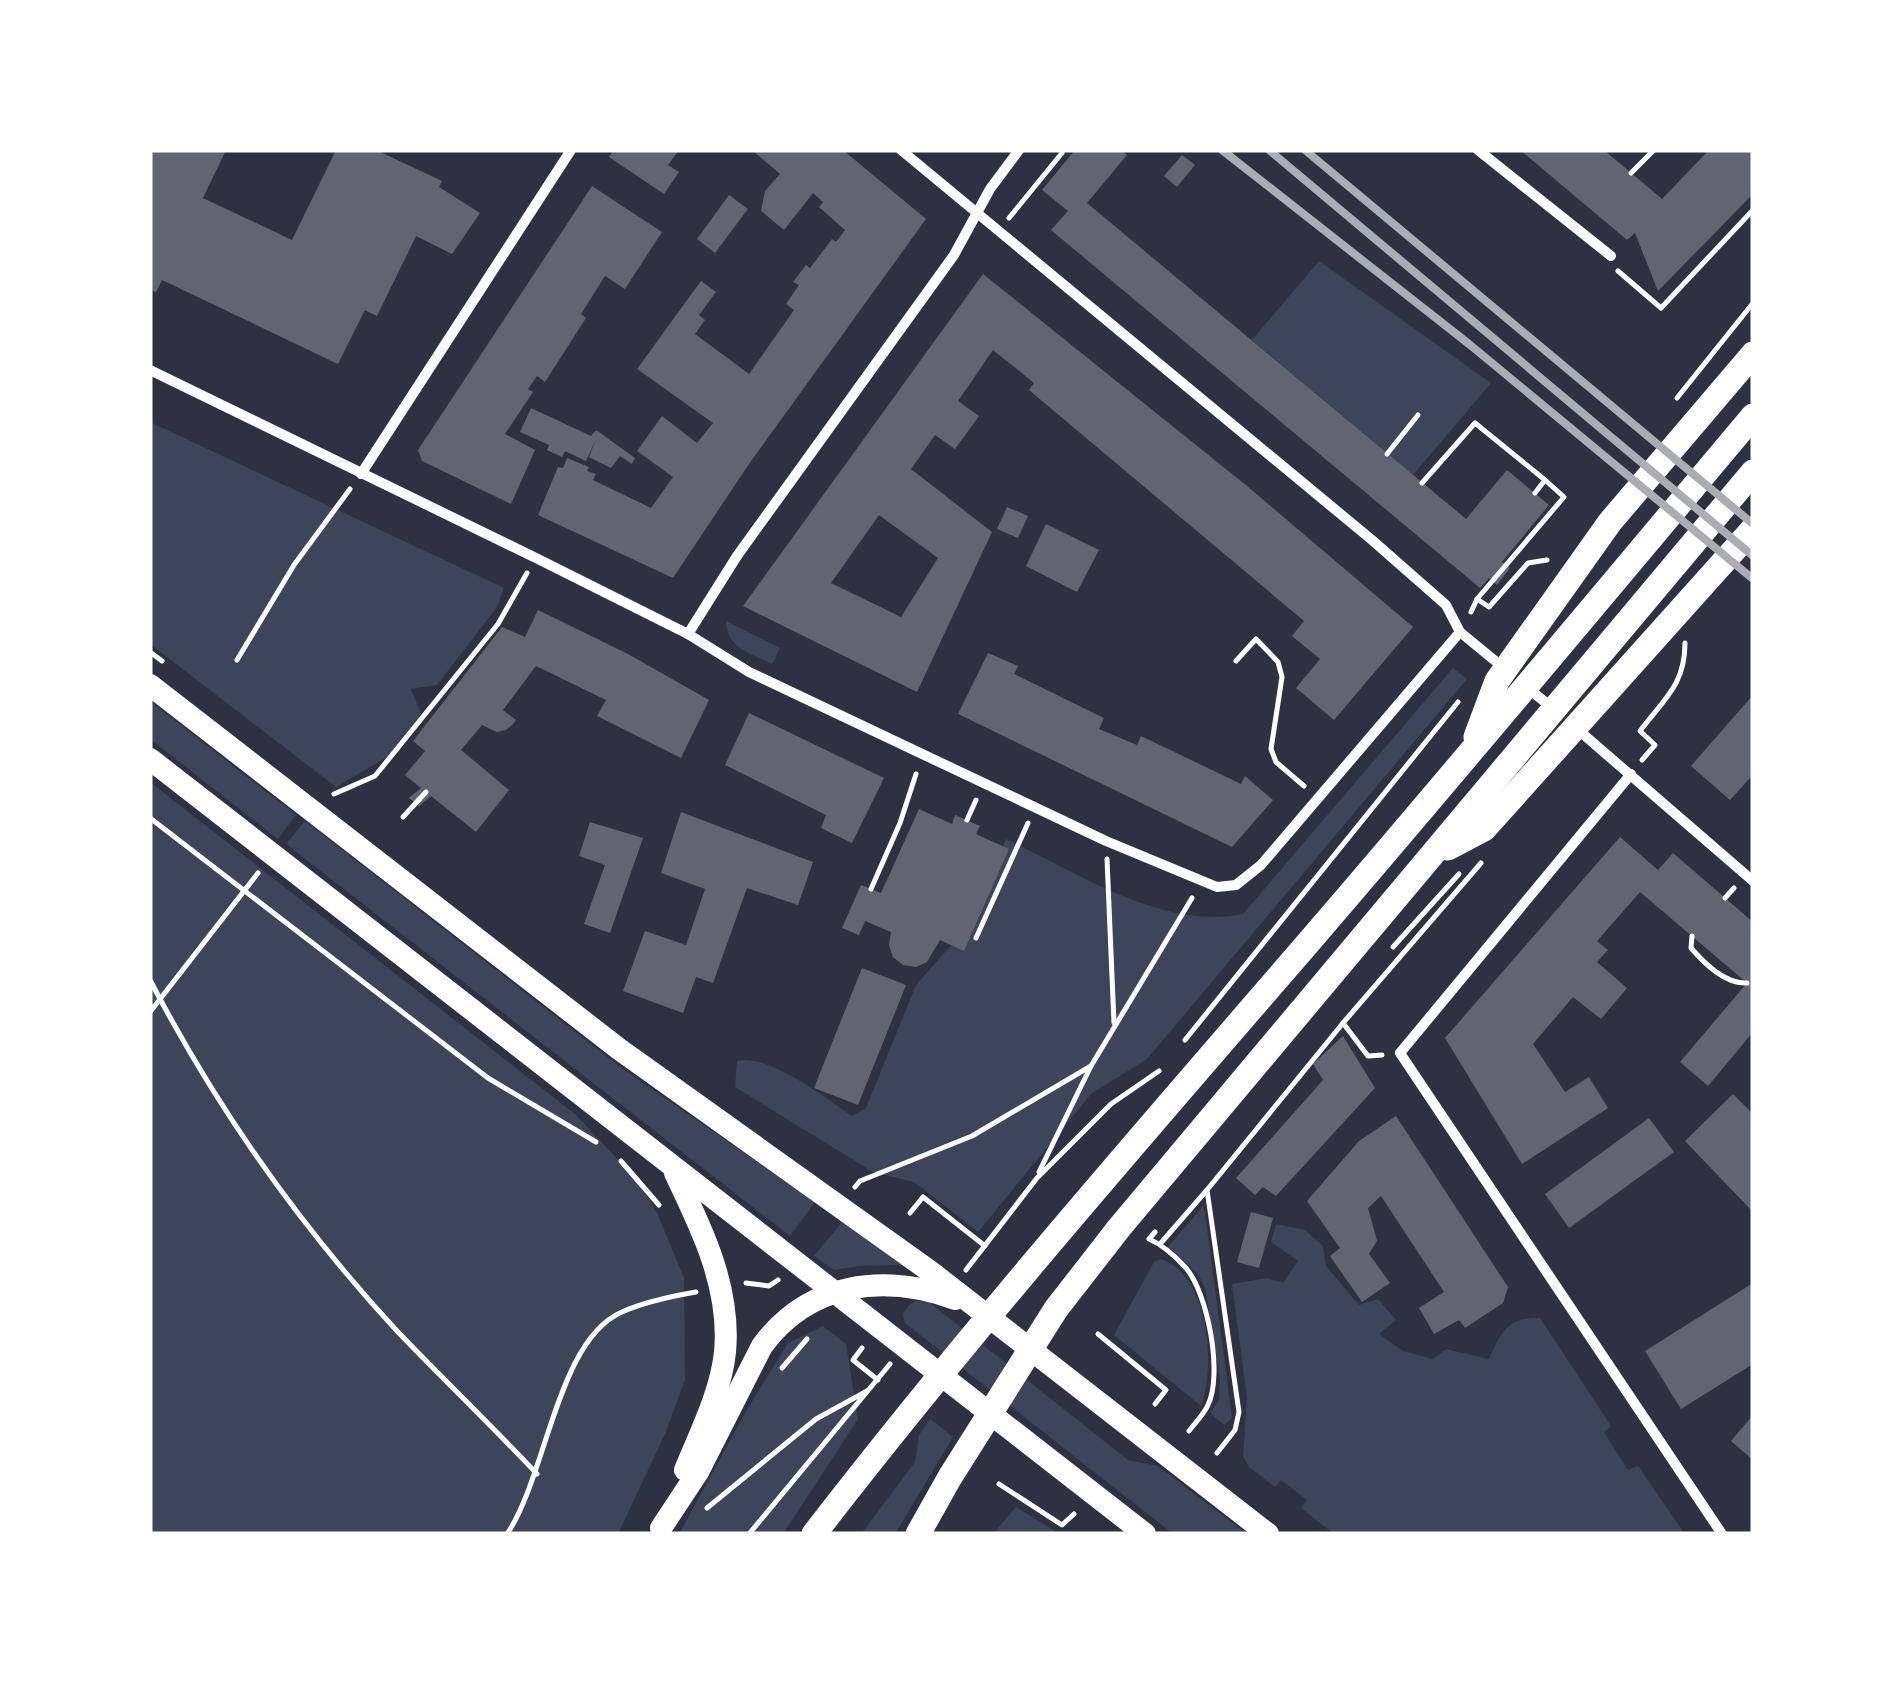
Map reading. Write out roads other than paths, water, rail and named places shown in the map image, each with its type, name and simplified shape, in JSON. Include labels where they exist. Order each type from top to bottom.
[{"type":"highway","points":[[1468,756],[1497,681],[1610,522],[1753,354]]},
{"type":"highway","points":[[814,1534],[1047,1246],[1468,756],[1753,416]]},
{"type":"highway","points":[[918,1534],[1056,1309],[1119,1228],[1753,472]]},
{"type":"highway","points":[[1434,855],[1484,829],[1753,529]]},
{"type":"main road","points":[[150,685],[680,1096],[840,1205],[925,1280],[978,1308],[1268,1534]]},
{"type":"main road","points":[[150,759],[1145,1534]]},
{"type":"main road","points":[[660,1531],[716,1390],[724,1354],[725,1315],[720,1286],[695,1214],[672,1166]]},
{"type":"main road","points":[[660,1531],[698,1472],[769,1337],[792,1314],[832,1290],[925,1280]]},
{"type":"street","points":[[361,474],[571,150]]},
{"type":"street","points":[[901,150],[1372,540],[1446,605],[1460,632],[1753,880]]},
{"type":"street","points":[[688,634],[769,511],[954,255],[990,189],[1019,150]]},
{"type":"street","points":[[1478,150],[1611,256]]},
{"type":"street","points":[[150,370],[688,634],[749,672],[1106,841],[1216,887],[1236,885],[1248,877],[1460,632]]},
{"type":"street","points":[[1630,774],[1400,1053],[1722,1534]]},
{"type":"railway","points":[[1222,150],[1469,344],[1753,579]]},
{"type":"railway","points":[[1269,150],[1753,556]]},
{"type":"railway","points":[[1305,150],[1753,524]]}]
